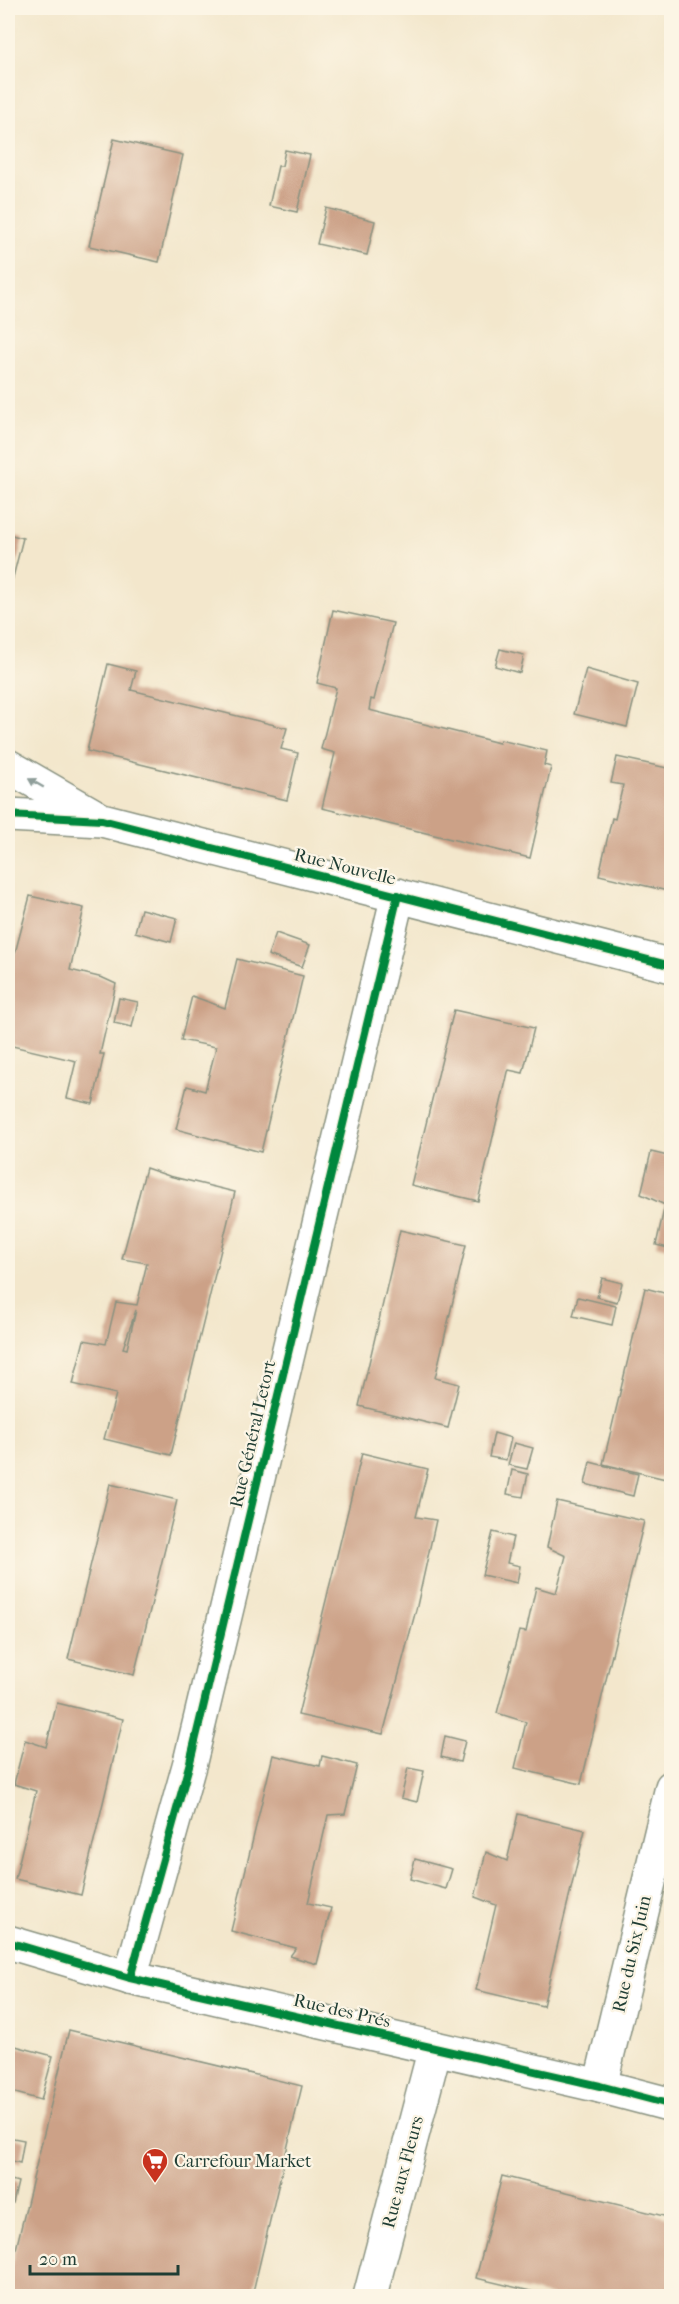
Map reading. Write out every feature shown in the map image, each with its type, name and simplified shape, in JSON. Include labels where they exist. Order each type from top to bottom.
[{"type":"street","name":"Rue Nouvelle","points":[[8,766],[102,820]]},
{"type":"street","name":"Rue Nouvelle","points":[[8,815],[102,820],[672,966]]},
{"type":"street","name":"Rue Général Letort","points":[[130,1978],[190,1762],[398,896]]},
{"type":"street","name":"Rue du Six Juin","points":[[600,2086],[672,1788]]},
{"type":"street","name":"Rue des Prés","points":[[8,1942],[130,1978],[600,2086],[672,2105]]},
{"type":"street","name":"Rue aux Fleurs","points":[[370,2296],[435,2048]]},
{"type":"building","points":[[114,139],[183,155],[159,262],[89,246]]},
{"type":"building","points":[[285,150],[310,155],[297,212],[269,206],[278,166],[282,166]]},
{"type":"building","points":[[326,208],[375,221],[367,255],[317,244]]},
{"type":"building","points":[[8,534],[23,538],[8,597]]},
{"type":"building","points":[[333,610],[393,623],[374,700],[371,699],[369,710],[499,743],[500,740],[547,751],[544,765],[551,767],[530,858],[322,808],[335,753],[321,749],[336,688],[317,683]]},
{"type":"building","points":[[500,649],[524,655],[520,673],[495,666]]},
{"type":"building","points":[[108,664],[136,671],[131,690],[287,728],[281,749],[298,753],[287,800],[87,751]]},
{"type":"building","points":[[586,669],[638,684],[627,727],[574,714]]},
{"type":"building","points":[[617,757],[672,769],[672,892],[599,875],[612,818],[615,819],[623,785],[611,783]]},
{"type":"building","points":[[30,896],[84,908],[70,970],[103,978],[116,984],[100,1054],[104,1054],[93,1104],[67,1098],[76,1061],[8,1045],[8,955],[14,957]]},
{"type":"building","points":[[141,909],[177,918],[171,942],[135,932]]},
{"type":"building","points":[[276,933],[310,945],[302,967],[268,955]]},
{"type":"building","points":[[237,959],[303,976],[261,1152],[176,1129],[187,1086],[205,1091],[216,1047],[181,1040],[192,996],[225,1008]]},
{"type":"building","points":[[119,998],[138,1002],[132,1027],[114,1023]]},
{"type":"building","points":[[454,1010],[534,1028],[523,1073],[509,1070],[508,1072],[478,1201],[411,1185]]},
{"type":"building","points":[[651,1152],[672,1157],[672,1249],[656,1245],[665,1205],[641,1194]]},
{"type":"building","points":[[146,1168],[235,1192],[171,1455],[104,1439],[116,1394],[73,1384],[84,1340],[106,1344],[116,1302],[137,1305],[147,1263],[122,1259]],"holes":[[[136,1310],[127,1349],[123,1348]]]},
{"type":"building","points":[[400,1230],[466,1245],[435,1378],[459,1384],[448,1428],[359,1406]]},
{"type":"building","points":[[602,1278],[622,1283],[617,1302],[597,1297]]},
{"type":"building","points":[[645,1288],[672,1295],[672,1472],[670,1480],[603,1464]]},
{"type":"building","points":[[578,1297],[616,1306],[612,1325],[573,1316]]},
{"type":"building","points":[[494,1433],[511,1438],[506,1460],[489,1457]]},
{"type":"building","points":[[514,1443],[533,1448],[527,1469],[508,1465]]},
{"type":"building","points":[[362,1453],[428,1469],[416,1517],[436,1520],[417,1606],[383,1734],[298,1715]]},
{"type":"building","points":[[590,1462],[638,1474],[633,1496],[585,1484]]},
{"type":"building","points":[[512,1470],[528,1474],[523,1497],[507,1494]]},
{"type":"building","points":[[110,1484],[177,1500],[134,1675],[68,1659]]},
{"type":"building","points":[[557,1501],[644,1521],[581,1784],[515,1768],[526,1722],[497,1713],[519,1631],[526,1632],[536,1587],[556,1593],[566,1556],[547,1547]]},
{"type":"building","points":[[493,1532],[513,1537],[507,1563],[520,1566],[517,1583],[482,1575]]},
{"type":"building","points":[[57,1703],[123,1719],[81,1895],[15,1879],[36,1791],[14,1784],[25,1740],[46,1747]]},
{"type":"building","points":[[445,1736],[465,1741],[460,1762],[441,1757]]},
{"type":"building","points":[[273,1755],[320,1766],[322,1756],[357,1765],[345,1814],[328,1815],[308,1903],[331,1908],[317,1964],[290,1956],[296,1948],[231,1931]]},
{"type":"building","points":[[408,1768],[424,1771],[417,1802],[401,1798]]},
{"type":"building","points":[[518,1814],[585,1830],[543,2006],[476,1990],[496,1905],[475,1897],[486,1852],[507,1861]]},
{"type":"building","points":[[415,1859],[452,1869],[446,1889],[410,1879]]},
{"type":"building","name":"Carrefour Market","points":[[69,2030],[302,2086],[252,2296],[8,2296],[8,2282]]},
{"type":"building","points":[[8,2044],[53,2056],[41,2100],[8,2091]]},
{"type":"building","points":[[8,2137],[24,2140],[20,2163],[8,2160]]},
{"type":"building","points":[[502,2176],[672,2218],[672,2296],[551,2296],[476,2278]]},
{"type":"building","points":[[8,2179],[18,2182],[13,2203],[8,2201]]},
{"type":"cycle path","points":[[8,815],[102,820],[672,966]]},
{"type":"cycle path","points":[[130,1978],[190,1762],[398,895]]},
{"type":"cycle path","points":[[8,1942],[130,1978],[600,2086],[672,2105]]},
{"type":"place","name":"Carrefour Market","points":[[155,2184]]}]
